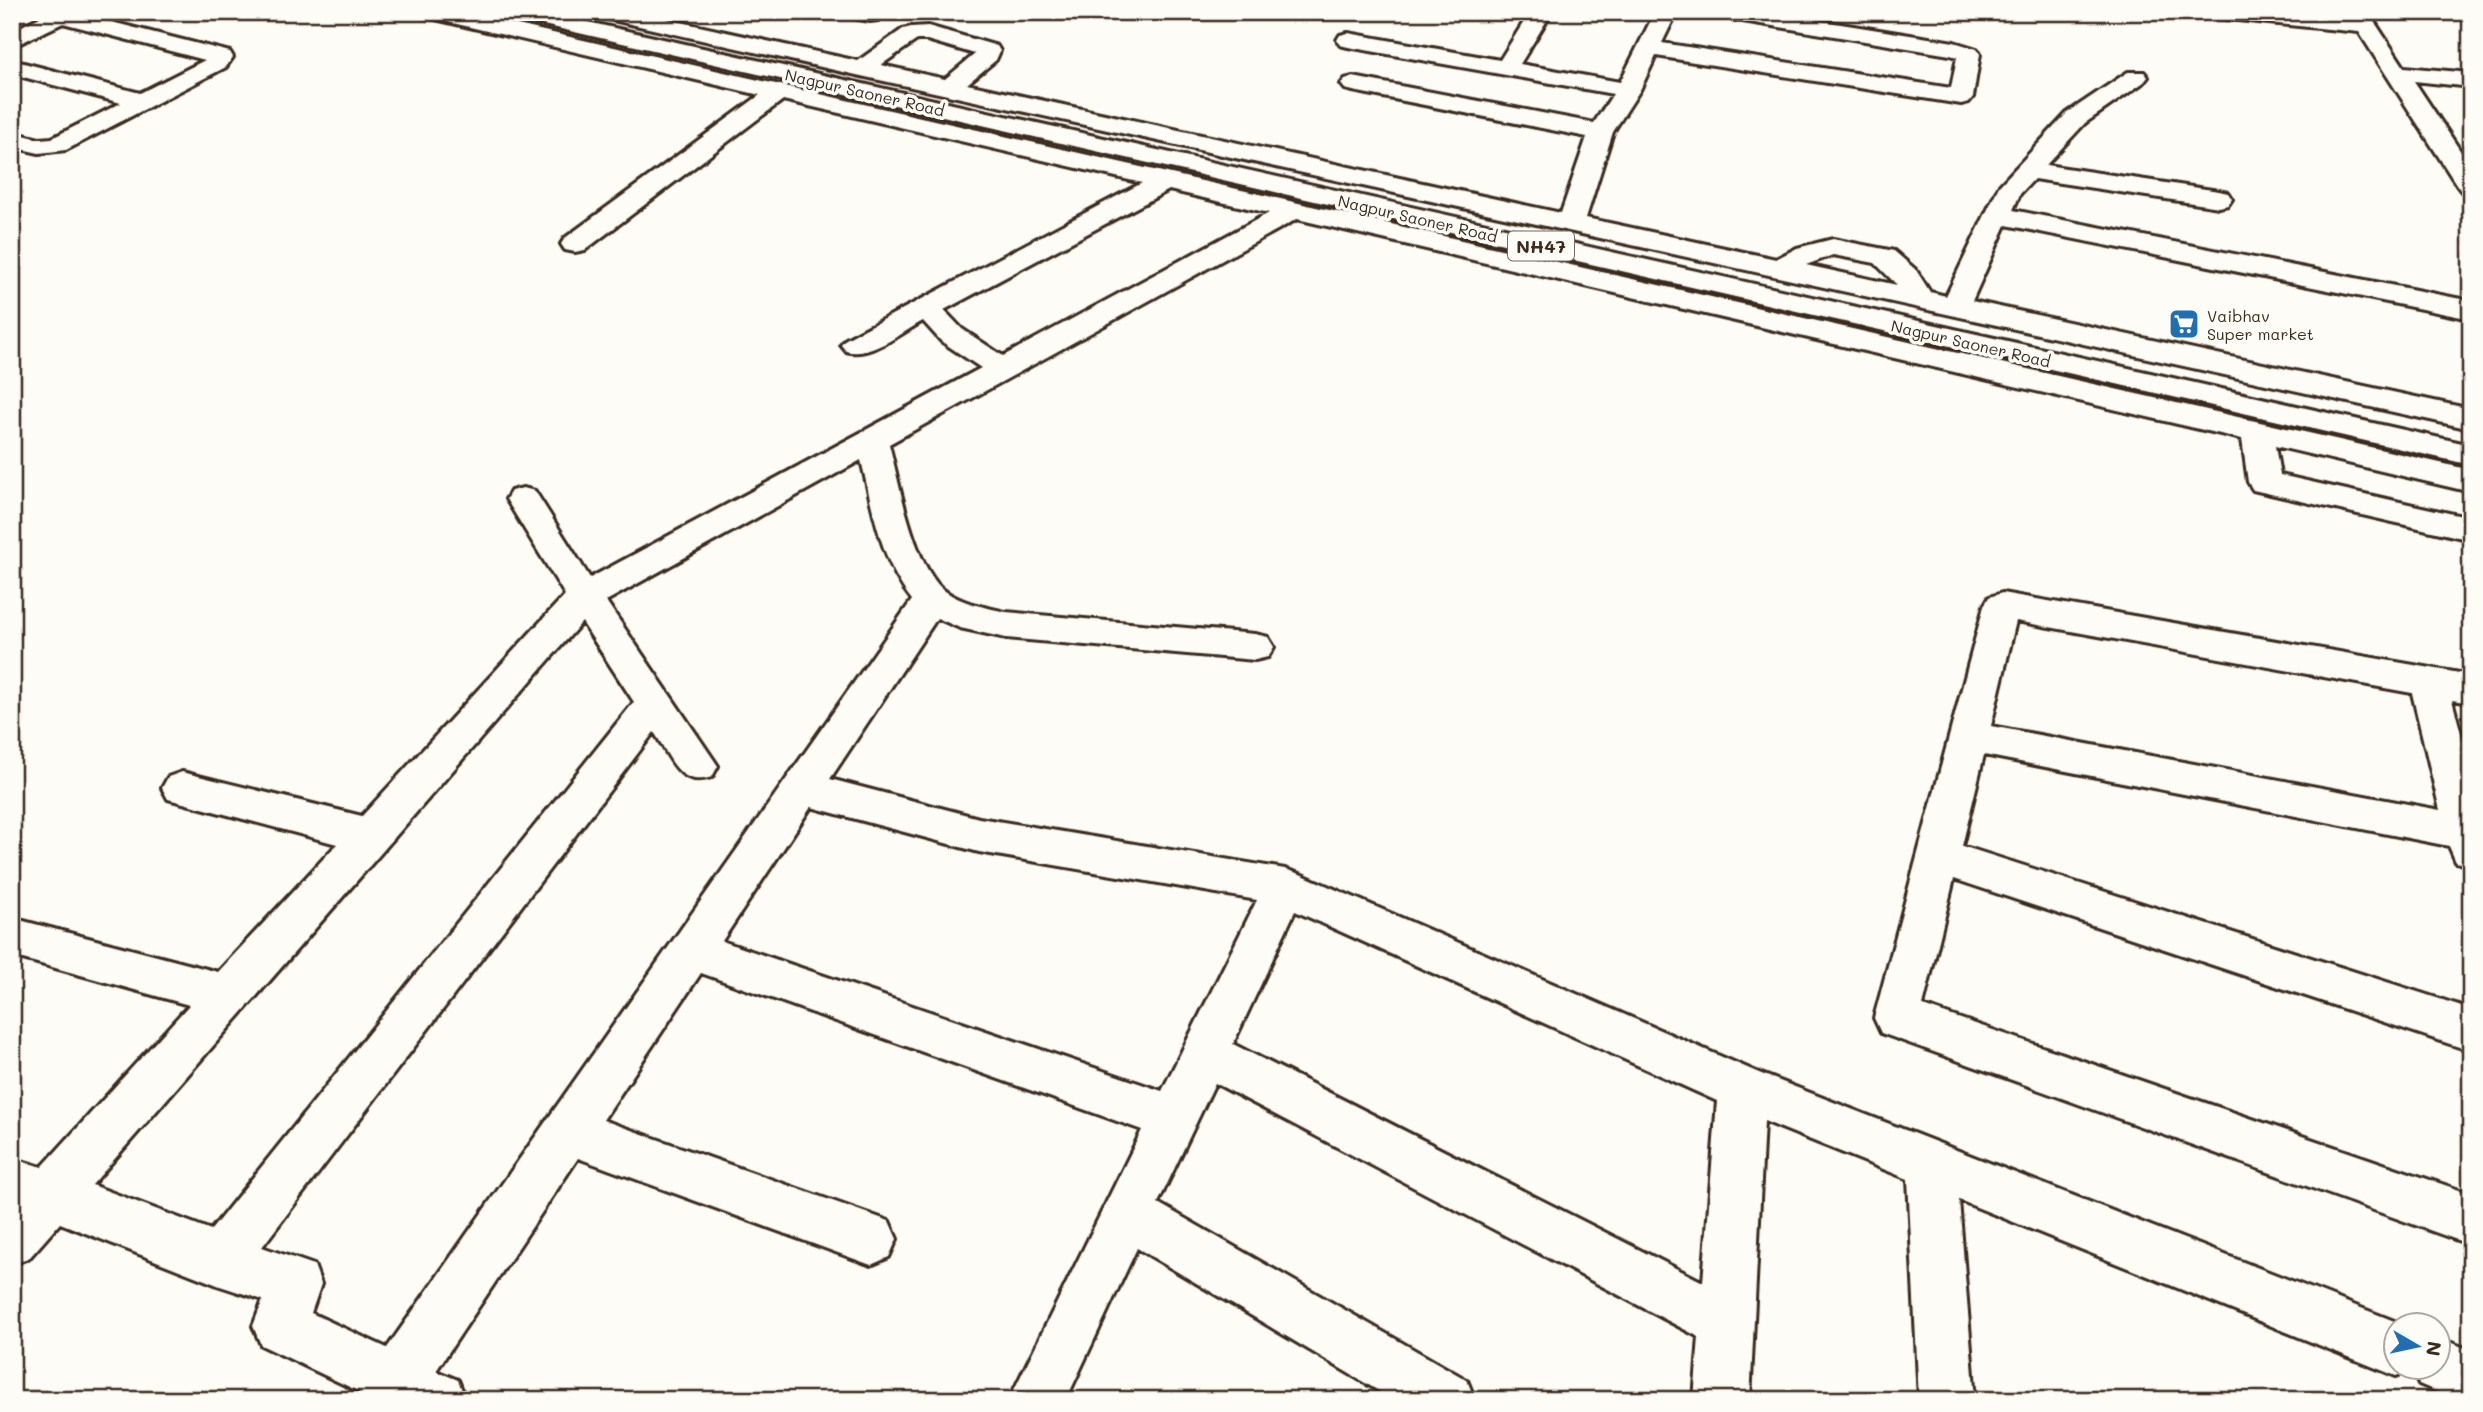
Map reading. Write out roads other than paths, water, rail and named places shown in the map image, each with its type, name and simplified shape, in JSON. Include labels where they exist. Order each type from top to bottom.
[{"type":"main road","points":[[430,12],[610,25],[862,69],[1779,269],[1807,254],[1833,247],[1884,257],[1906,276],[1920,300],[2471,419]]},
{"type":"main road","name":"NH47","points":[[513,12],[610,25]]},
{"type":"main road","name":"NH47","points":[[557,12],[610,25]]},
{"type":"main road","points":[[1507,67],[1541,12]]},
{"type":"main road","points":[[1571,222],[1601,132],[1628,90],[1667,12]]},
{"type":"main road","points":[[1649,48],[1961,97],[1969,54],[1954,49],[1724,12]]},
{"type":"main road","points":[[2217,12],[2362,19],[2471,187]]},
{"type":"main road","points":[[12,40],[52,14],[222,57],[218,62],[57,145],[39,146],[12,139]]},
{"type":"main road","points":[[610,25],[779,92],[2471,481]]},
{"type":"main road","name":"Nagpur Saoner Road","points":[[610,25],[2471,437]]},
{"type":"main road","name":"Nagpur Saoner Road","points":[[610,25],[2471,455]]},
{"type":"main road","points":[[862,69],[911,34],[928,33],[989,51],[988,55],[950,87]]},
{"type":"main road","points":[[1348,40],[1628,90]]},
{"type":"main road","points":[[12,67],[142,101]]},
{"type":"main road","points":[[2398,73],[2471,80]]},
{"type":"main road","points":[[1955,308],[2008,191],[2076,118],[2136,77]]},
{"type":"main road","points":[[1353,85],[1601,132]]},
{"type":"main road","points":[[575,244],[779,92]]},
{"type":"main road","points":[[2028,170],[2219,199]]},
{"type":"main road","points":[[856,345],[1166,181]]},
{"type":"main road","points":[[12,1239],[33,1189],[227,995],[584,597],[1292,212]]},
{"type":"main road","points":[[1998,215],[2471,310]]},
{"type":"main road","points":[[928,307],[936,322],[949,334],[1004,369]]},
{"type":"main road","points":[[2257,432],[2265,482],[2471,529]]},
{"type":"main road","points":[[872,441],[900,547],[913,577],[931,599],[960,615],[1006,625],[1255,647]]},
{"type":"main road","points":[[523,499],[584,597],[698,766]]},
{"type":"main road","points":[[33,1189],[220,1260],[295,1284],[280,1325],[406,1393],[569,1131],[931,599]]},
{"type":"main road","points":[[2471,689],[2002,606],[1897,1018],[2471,1220]]},
{"type":"main road","points":[[1969,737],[2469,838],[2428,681]]},
{"type":"main road","points":[[220,1260],[656,702]]},
{"type":"main road","points":[[182,788],[370,835]]},
{"type":"main road","points":[[802,788],[979,835],[1284,887],[1742,1089],[2382,1343]]},
{"type":"main road","points":[[1938,856],[2471,1030]]},
{"type":"main road","points":[[1037,1400],[1284,887]]},
{"type":"main road","points":[[12,937],[227,995]]},
{"type":"main road","points":[[692,950],[1173,1118]]},
{"type":"main road","points":[[1204,1053],[1725,1322]]},
{"type":"main road","points":[[1722,1400],[1742,1089]]},
{"type":"main road","points":[[569,1131],[871,1239]]},
{"type":"main road","points":[[1932,1166],[1947,1400]]},
{"type":"main road","points":[[1127,1214],[1447,1400]]},
{"type":"main road","points":[[2452,1371],[2471,1378]]},
{"type":"place","name":"Vaibhav Super market","points":[[2184,324]]}]
